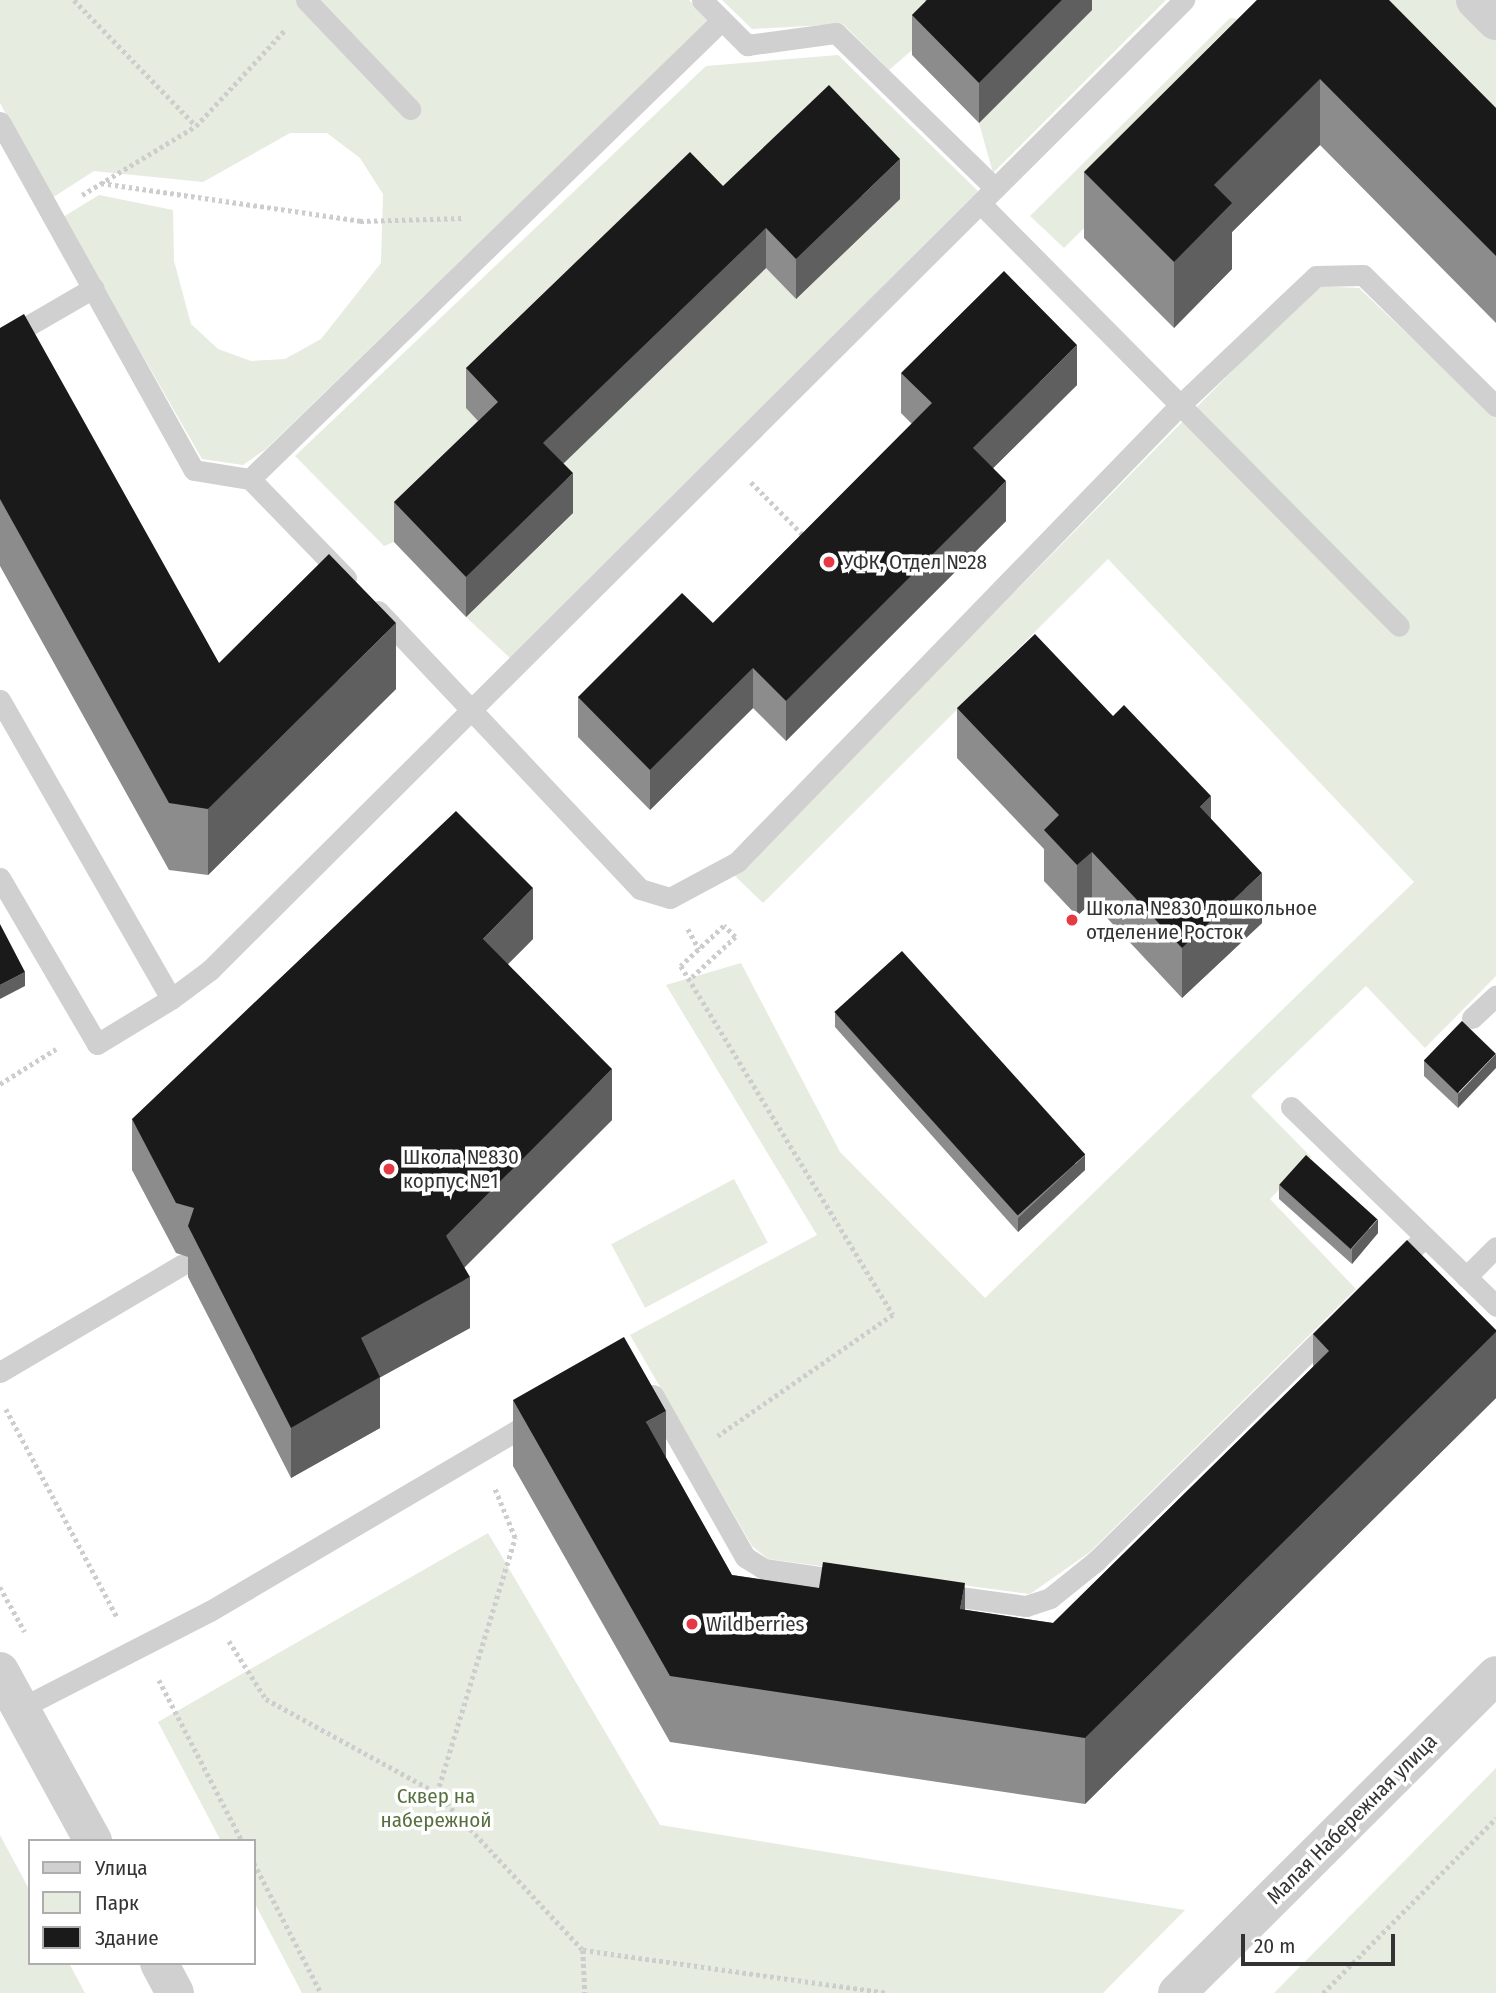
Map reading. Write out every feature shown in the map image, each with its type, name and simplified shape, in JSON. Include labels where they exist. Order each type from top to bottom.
[{"type":"street","points":[[1475,0],[1496,21]]},
{"type":"street","points":[[0,1671],[92,1839]]},
{"type":"street","name":"Малая Набережная улица","points":[[1177,1993],[1496,1675]]},
{"type":"street","points":[[160,1965],[175,1993]]},
{"type":"lane","points":[[702,0],[747,45],[836,33],[1180,405],[1399,626]]},
{"type":"lane","points":[[0,878],[97,1044],[171,999],[210,970],[1184,0]]},
{"type":"lane","points":[[308,2],[410,109]]},
{"type":"lane","points":[[250,479],[722,20]]},
{"type":"lane","points":[[0,122],[194,470],[250,479],[472,708],[640,889],[670,898],[737,862],[1180,405],[1316,276],[1363,275],[1496,406]]},
{"type":"lane","points":[[0,342],[93,288]]},
{"type":"lane","points":[[0,700],[171,999]]},
{"type":"lane","points":[[1472,1018],[1496,996]]},
{"type":"lane","points":[[1292,1107],[1496,1306]]},
{"type":"lane","points":[[1375,1286],[1425,1237]]},
{"type":"lane","points":[[1466,1278],[1496,1247]]},
{"type":"lane","points":[[0,1372],[182,1265]]},
{"type":"lane","points":[[915,1590],[1026,1606],[1050,1598],[1096,1561],[1345,1315]]},
{"type":"lane","points":[[642,1375],[746,1557],[764,1569],[874,1585]]},
{"type":"lane","points":[[21,1708],[210,1611],[480,1450],[563,1404]]},
{"type":"path","points":[[74,0],[196,126]]},
{"type":"path","points":[[51,214],[196,126],[308,2]]},
{"type":"path","points":[[101,183],[360,221],[520,216]]},
{"type":"path","points":[[726,456],[812,545]]},
{"type":"path","points":[[688,1457],[893,1314],[692,977],[681,966],[724,926],[735,937],[692,977]]},
{"type":"path","points":[[0,1084],[89,1030]]},
{"type":"path","points":[[0,1397],[241,1839]]},
{"type":"path","points":[[437,1793],[515,1538],[480,1450]]},
{"type":"path","points":[[210,1611],[266,1699],[437,1793],[583,1950],[888,1993]]},
{"type":"path","points":[[1323,1993],[1496,1818]]},
{"type":"path","points":[[256,1867],[321,1993]]},
{"type":"path","points":[[583,1950],[584,1993]]},
{"type":"green space","points":[[0,0],[689,0],[709,20],[266,449],[243,465],[202,459],[63,217],[99,195],[173,210],[174,261],[191,324],[218,349],[251,361],[285,359],[321,339],[381,263],[383,194],[360,158],[327,133],[290,133],[203,182],[94,171],[52,198],[0,103]]},
{"type":"green space","points":[[722,0],[925,0],[946,21],[889,70],[843,24],[752,29]]},
{"type":"green space","points":[[1082,0],[1166,0],[993,173],[979,123],[1092,10]]},
{"type":"green space","points":[[1313,0],[1064,248],[1030,216],[1230,18],[1260,21]]},
{"type":"green space","points":[[1335,0],[1457,0],[1496,39],[1496,164]]},
{"type":"green space","points":[[838,55],[978,191],[511,659],[466,617],[573,514],[543,483],[766,268],[796,299],[900,199],[466,408],[498,442],[394,542],[384,546],[295,456],[706,66]]},
{"type":"green space","points":[[1316,286],[1359,288],[1496,418],[1496,976],[1425,1048],[1366,986],[1251,1096],[1311,1157],[1270,1199],[1356,1289],[1090,1552],[1030,1594],[768,1559],[752,1546],[630,1335],[817,1235],[666,985],[741,963],[840,1152],[985,1298],[1414,882],[1108,559],[763,903],[735,876]]},
{"type":"green space","points":[[734,1179],[768,1243],[645,1308],[611,1244]]},
{"type":"green space","name":"Сквер на набережной","points":[[488,1533],[660,1825],[1185,1910],[1103,1993],[302,1993],[256,1906],[256,1839],[220,1839],[158,1722]]},
{"type":"green space","points":[[1496,1768],[1496,1993],[1274,1993]]},
{"type":"green space","points":[[0,1835],[28,1887],[28,1965],[70,1965],[85,1993],[0,1993]]},
{"type":"building","points":[[927,0],[1062,0],[979,83],[912,15]]},
{"type":"building","points":[[1257,0],[1389,0],[1496,108],[1496,256],[1320,79],[1214,185],[1232,203],[1174,262],[1084,172]]},
{"type":"building","points":[[829,85],[900,159],[796,259],[766,228],[543,443],[573,473],[466,577],[394,502],[498,402],[466,368],[690,152],[723,186]]},
{"type":"building","points":[[1004,271],[1077,345],[973,448],[1006,481],[786,701],[753,668],[650,770],[578,697],[682,593],[713,623],[932,403],[901,373]]},
{"type":"building","points":[[24,314],[219,663],[329,554],[396,623],[208,809],[169,803],[0,499],[0,328]]},
{"type":"building","points":[[1035,634],[1113,716],[1124,705],[1211,796],[1200,807],[1262,873],[1182,948],[1092,852],[1077,865],[1044,830],[1059,815],[957,708]]},
{"type":"building","points":[[456,811],[533,888],[483,939],[612,1069],[446,1236],[470,1277],[361,1338],[380,1377],[291,1428],[188,1226],[194,1208],[176,1203],[132,1119]]},
{"type":"building","points":[[0,924],[25,972],[0,985]]},
{"type":"building","points":[[902,951],[1085,1155],[1018,1216],[834,1012]]},
{"type":"building","points":[[1462,1021],[1496,1054],[1458,1093],[1424,1061]]},
{"type":"building","points":[[1306,1155],[1377,1219],[1351,1249],[1279,1185]]},
{"type":"building","points":[[1407,1240],[1496,1332],[1085,1738],[670,1676],[513,1400],[624,1337],[666,1411],[646,1422],[732,1575],[819,1588],[823,1562],[965,1583],[960,1609],[1053,1623],[1329,1351],[1313,1334]]},
{"type":"place","name":"УФК, Отдел №28","points":[[829,562]]},
{"type":"place","name":"Школа №830 дошкольное отделение Росток","points":[[1072,920]]},
{"type":"place","name":"Школа №830 корпус №1","points":[[389,1169]]},
{"type":"place","name":"Wildberries","points":[[692,1624]]}]
